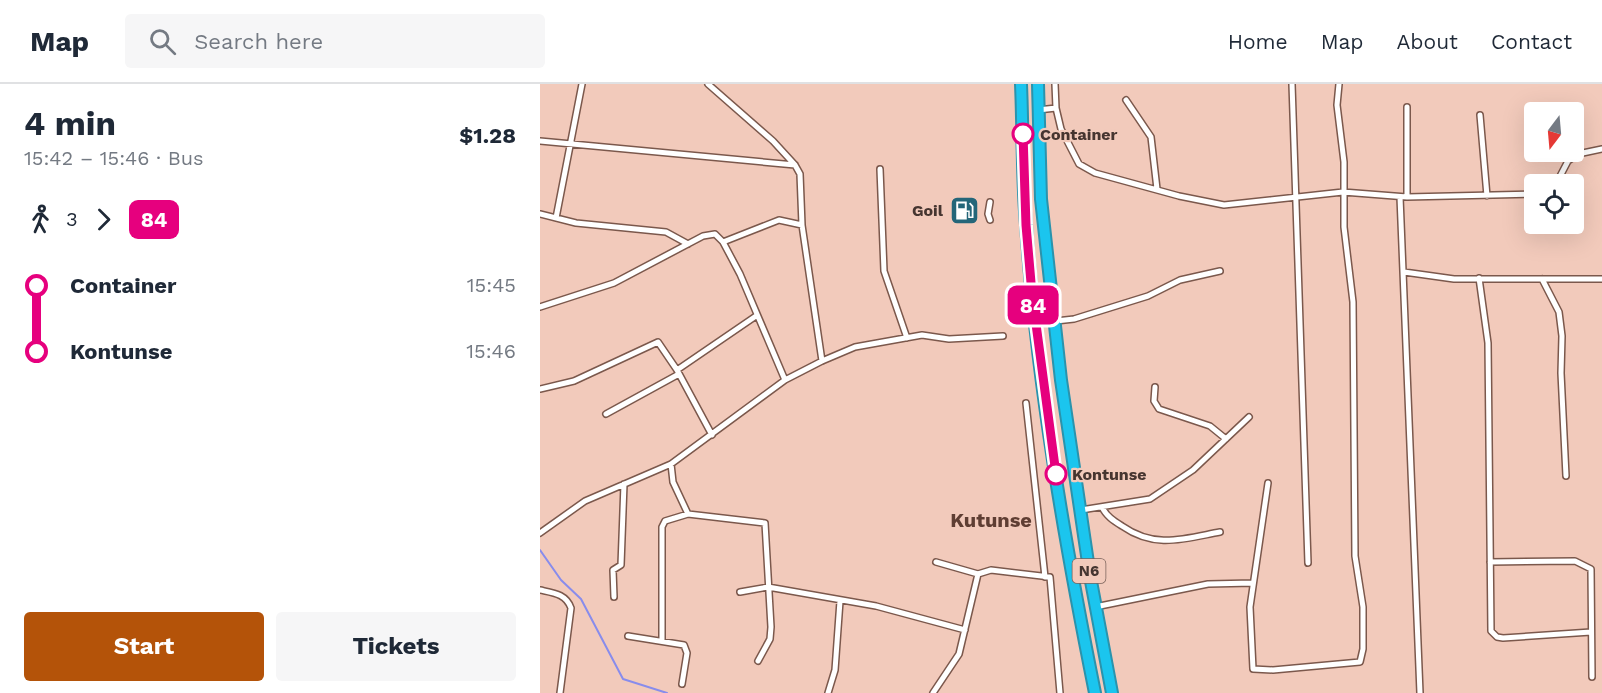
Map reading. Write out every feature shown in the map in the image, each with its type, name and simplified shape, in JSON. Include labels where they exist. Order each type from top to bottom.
[{"type":"highway","name":"N6","points":[[1021,84],[1026,225],[1032,294],[1052,455],[1080,621],[1095,693]]},
{"type":"highway","name":"N6","points":[[1038,84],[1041,199],[1061,380],[1096,613],[1112,693]]},
{"type":"highway","points":[[1080,621],[1096,613]]},
{"type":"street","points":[[556,218],[582,84]]},
{"type":"street","points":[[708,84],[773,141],[795,165],[800,174],[802,225],[822,361]]},
{"type":"street","points":[[1055,84],[1056,108],[1061,129],[1079,164],[1095,173],[1156,189],[1224,205],[1343,192],[1400,197],[1524,194]]},
{"type":"street","points":[[1292,84],[1308,563]]},
{"type":"street","points":[[1268,483],[1253,583],[1250,624],[1255,670],[1351,665],[1361,660],[1363,607],[1355,556],[1353,302],[1343,192],[1344,162],[1337,105],[1339,84]]},
{"type":"street","points":[[1126,100],[1151,137],[1156,189]]},
{"type":"street","points":[[1407,107],[1407,197]]},
{"type":"street","points":[[1038,110],[1056,108]]},
{"type":"street","points":[[1479,115],[1487,196]]},
{"type":"street","points":[[540,141],[795,165]]},
{"type":"street","points":[[1561,174],[1568,161],[1578,154],[1602,148]]},
{"type":"street","points":[[880,169],[884,271],[907,338]]},
{"type":"street","points":[[1400,197],[1420,693]]},
{"type":"street","points":[[990,202],[988,214],[990,220]]},
{"type":"street","points":[[540,214],[576,222],[666,232],[688,244]]},
{"type":"street","points":[[723,242],[779,220],[802,225]]},
{"type":"street","points":[[540,307],[614,283],[712,234],[723,242],[785,380]]},
{"type":"street","points":[[1056,321],[1074,319],[1149,296],[1180,280],[1220,271]]},
{"type":"street","points":[[1404,272],[1454,279],[1602,279]]},
{"type":"street","points":[[1479,278],[1488,343],[1491,631],[1494,635],[1503,638],[1591,632]]},
{"type":"street","points":[[1542,279],[1559,312],[1562,336],[1561,373],[1566,476]]},
{"type":"street","points":[[606,414],[678,372],[756,316]]},
{"type":"street","points":[[540,533],[585,501],[671,464],[785,380],[822,361],[855,347],[922,335],[949,339],[1003,336]]},
{"type":"street","points":[[540,389],[574,381],[625,360],[654,342],[662,344],[712,435]]},
{"type":"street","points":[[1155,387],[1154,401],[1159,409],[1210,426],[1226,439]]},
{"type":"street","points":[[1026,403],[1045,577]]},
{"type":"street","points":[[1081,510],[1150,499],[1193,470],[1249,417]]},
{"type":"street","points":[[671,464],[673,482],[688,514]]},
{"type":"street","points":[[614,597],[613,570],[621,565],[624,484]]},
{"type":"street","points":[[1102,507],[1109,517],[1145,539],[1185,539],[1220,532]]},
{"type":"street","points":[[663,640],[662,526],[668,518],[688,514],[765,523],[770,639],[758,661]]},
{"type":"street","points":[[1490,562],[1561,560],[1580,562],[1593,571],[1592,677]]},
{"type":"street","points":[[936,562],[978,574],[991,570],[1050,577],[1060,693]]},
{"type":"street","points":[[933,693],[954,665],[978,574]]},
{"type":"street","points":[[1096,613],[1208,584],[1253,583]]},
{"type":"street","points":[[740,592],[768,587],[876,606],[965,630]]},
{"type":"street","points":[[540,590],[560,594],[571,608],[560,693]]},
{"type":"street","points":[[828,693],[835,670],[840,601]]},
{"type":"street","points":[[628,636],[684,645],[686,648],[682,684]]},
{"type":"waterway","points":[[540,550],[561,580],[581,599],[623,679],[667,693]]},
{"type":"bus line","name":"84","points":[[1023,134],[1026,225],[1032,294],[1056,474]]},
{"type":"place","name":"Container","points":[[1023,134]]},
{"type":"place","name":"Goil","points":[[964,210]]},
{"type":"place","name":"Kontunse","points":[[1056,474]]},
{"type":"district","name":"Kutunse","points":[[991,520]]}]
